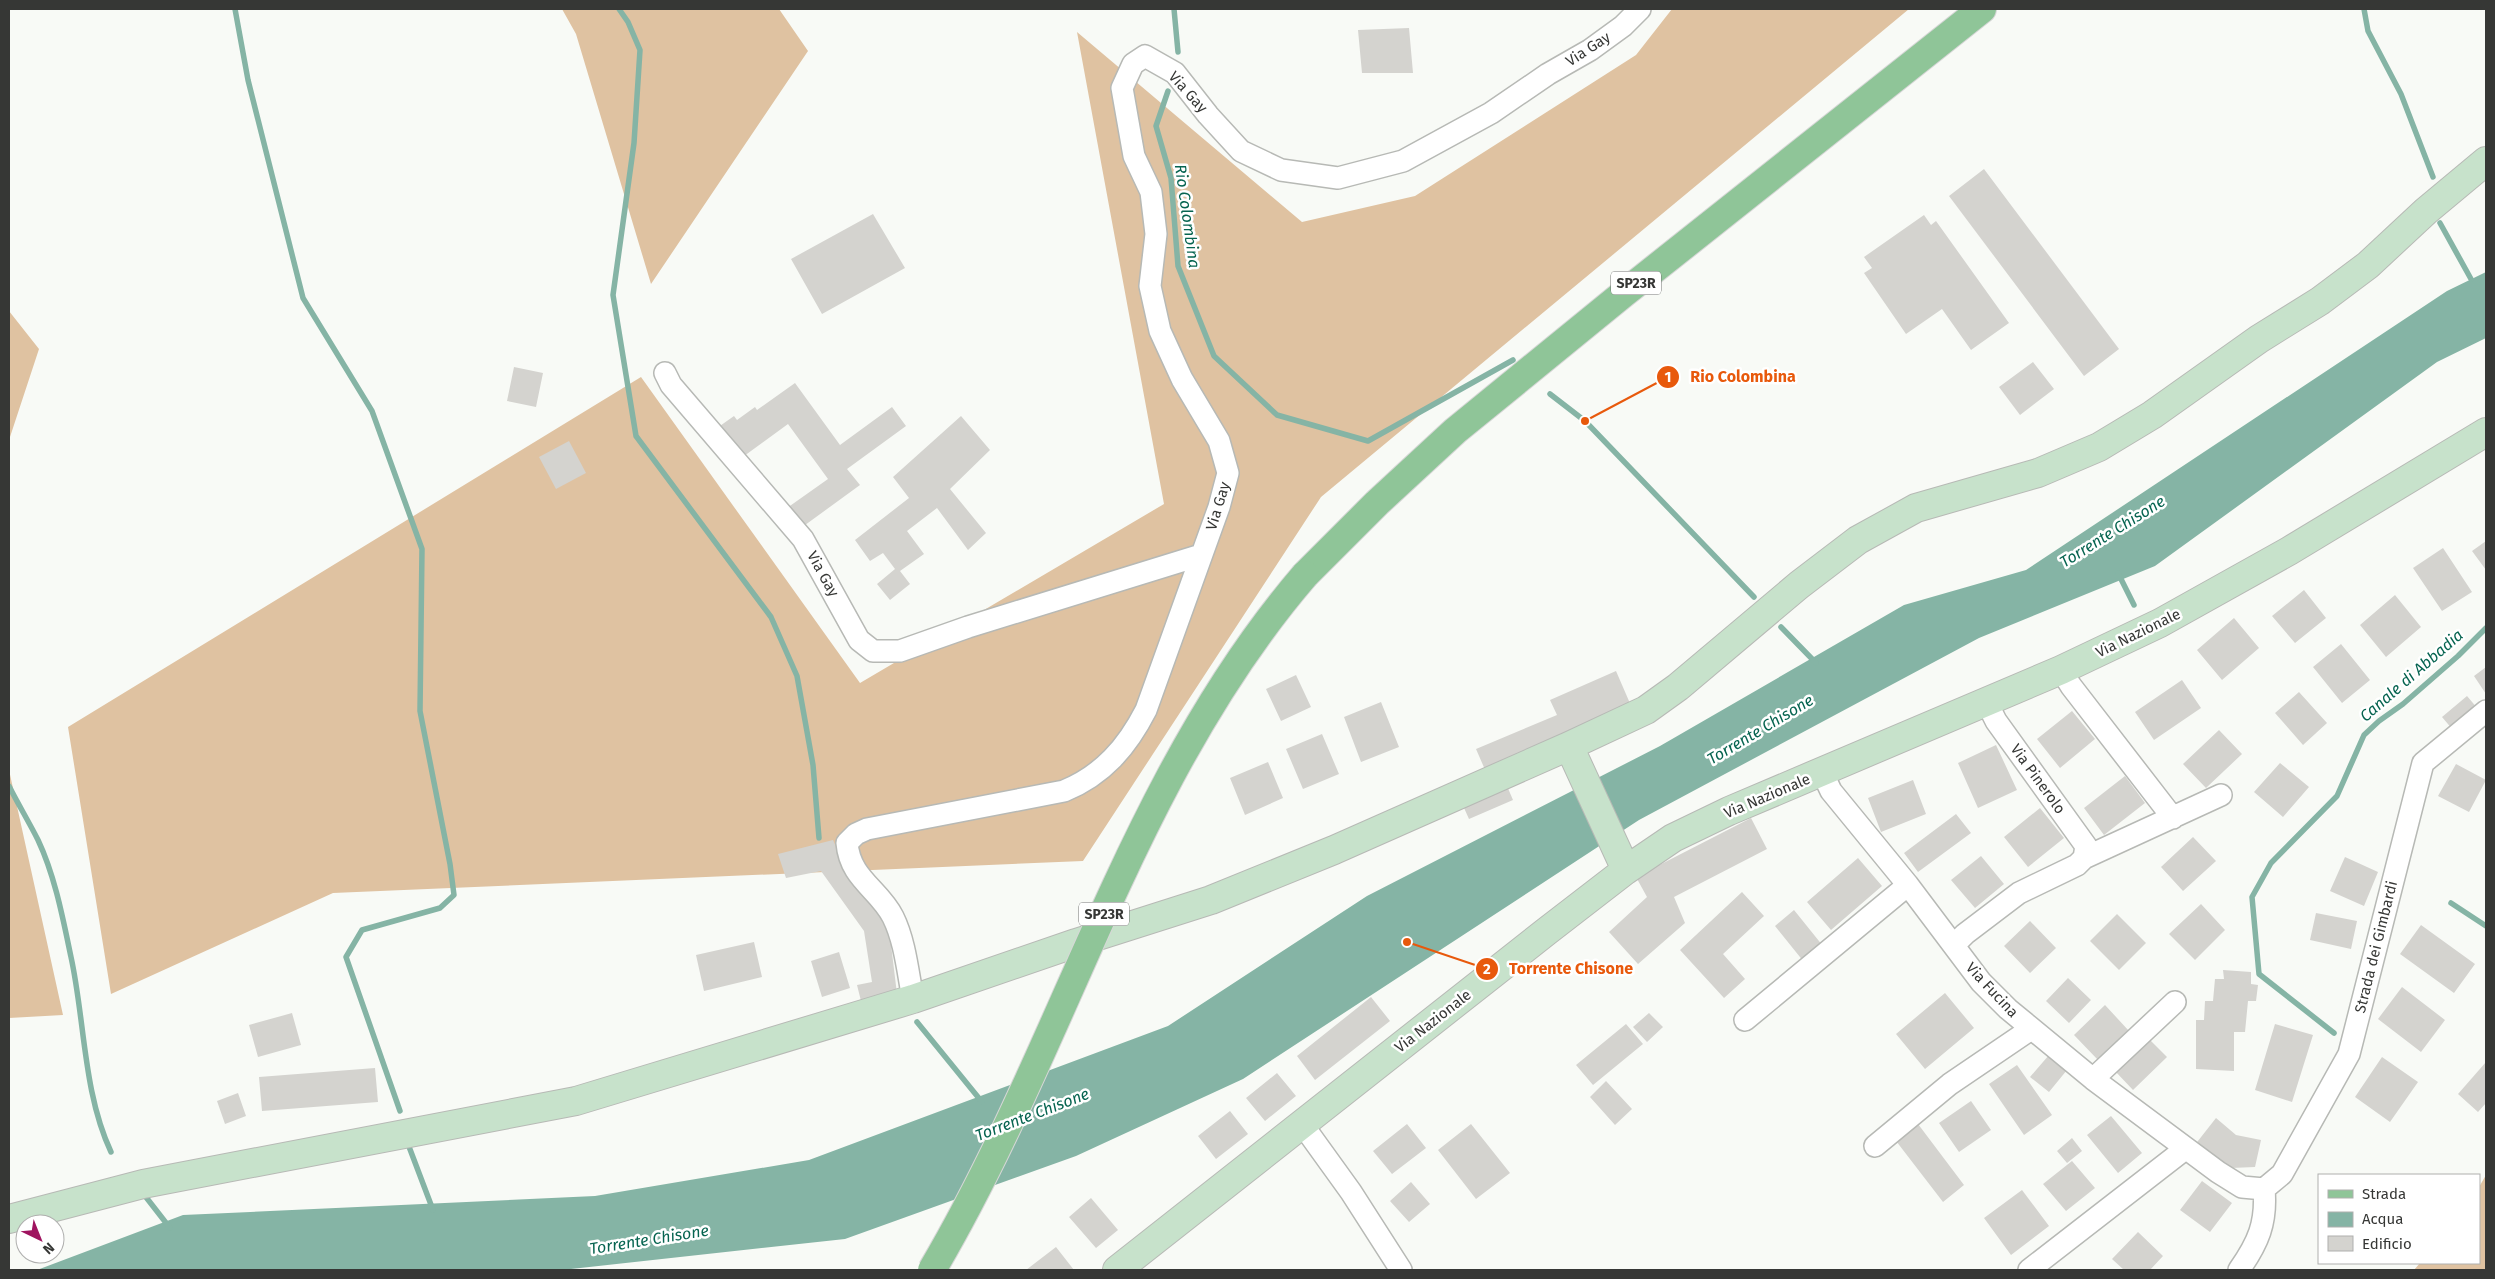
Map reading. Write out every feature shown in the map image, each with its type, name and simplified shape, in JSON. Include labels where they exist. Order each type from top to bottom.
[{"type":"main road","name":"SP23R","points":[[932,1270],[1001,1140],[1157,798],[1211,704],[1272,613],[1305,575],[1377,503],[1455,431],[1623,294],[1982,9]]},
{"type":"street","name":"Via Gay","points":[[913,999],[898,926],[892,914],[853,868],[848,843],[856,834],[867,829],[1064,791],[1081,784],[1117,757],[1135,733],[1146,710],[1220,507],[1228,473],[1219,441],[1182,380],[1160,331],[1150,286],[1156,234],[1152,192],[1134,156],[1122,88],[1132,64],[1145,56],[1175,73],[1208,115],[1241,151],[1281,170],[1338,178],[1403,161],[1491,113],[1548,74],[1590,50],[1623,26],[1640,9]]},
{"type":"street","points":[[9,1220],[143,1184],[576,1101],[913,999],[1250,885],[1569,746],[1646,710],[1678,687],[1799,585],[1858,540],[1916,508],[2038,473],[2099,447],[2152,416],[2368,265],[2426,211],[2486,161]]},
{"type":"street","name":"Via Gay","points":[[665,373],[677,392],[803,539],[859,640],[873,651],[900,651],[968,627],[1201,555]]},
{"type":"street","name":"Via Nazionale","points":[[1117,1270],[1626,870],[1674,838],[1700,824],[2061,670],[2205,600],[2486,432]]},
{"type":"street","points":[[2061,670],[2071,686],[2173,818]]},
{"type":"street","name":"Via Pinerolo","points":[[1986,701],[1996,721],[2086,846],[2084,858]]},
{"type":"street","name":"Strada dei Gimbardi","points":[[2264,1190],[2282,1174],[2349,1054],[2422,763],[2486,711]]},
{"type":"street","points":[[1569,746],[1626,870]]},
{"type":"street","name":"Via Fucina","points":[[1822,772],[1831,791],[1908,885],[1981,982],[2031,1028],[2093,1079],[2184,1149],[2242,1187],[2264,1190]]},
{"type":"street","points":[[1956,948],[1958,941],[1965,934],[2019,893],[2076,865],[2084,858],[2221,795]]},
{"type":"street","points":[[1745,1020],[1908,885]]},
{"type":"street","points":[[2093,1079],[2174,1002]]},
{"type":"street","points":[[1875,1146],[1950,1084],[2031,1028]]},
{"type":"street","points":[[1302,1124],[1352,1192],[1401,1270]]},
{"type":"street","points":[[2029,1270],[2184,1149]]},
{"type":"street","points":[[2239,1270],[2251,1253],[2262,1228],[2266,1209],[2264,1190]]},
{"type":"shaded area","points":[[562,9],[779,9],[808,51],[651,284],[576,34]]},
{"type":"shaded area","points":[[1672,9],[1909,9],[1321,497],[1083,861],[333,893],[111,994],[68,727],[641,377],[860,683],[1164,504],[1077,32],[1302,222],[1415,196],[1636,55]]},
{"type":"shaded area","points":[[9,311],[39,349],[9,440]]},
{"type":"shaded area","points":[[9,770],[63,1015],[9,1018]]},
{"type":"shaded area","points":[[2486,1175],[2486,1270],[2414,1270],[2419,1264],[2480,1264],[2480,1185]]},
{"type":"water","points":[[2486,272],[2486,338],[2437,362],[2155,566],[1979,638],[1639,820],[1243,1079],[1076,1156],[845,1239],[562,1270],[37,1270],[53,1264],[65,1264],[65,1259],[183,1215],[595,1196],[809,1160],[1168,1026],[1367,896],[1660,746],[1904,605],[2026,570],[2447,291]]},
{"type":"building","points":[[1409,28],[1413,73],[1362,73],[1358,30]]},
{"type":"building","points":[[1984,169],[2119,349],[2084,376],[1949,196]]},
{"type":"building","points":[[873,214],[905,268],[822,314],[791,259]]},
{"type":"building","points":[[1924,215],[1931,225],[1936,221],[2009,323],[1971,350],[1942,309],[1906,334],[1864,273],[1872,268],[1864,257]]},
{"type":"building","points":[[2033,362],[2054,389],[2020,415],[1999,387]]},
{"type":"building","points":[[514,367],[543,373],[536,407],[507,401]]},
{"type":"building","points":[[795,383],[840,445],[892,407],[906,426],[847,469],[860,485],[801,528],[787,508],[828,479],[788,424],[740,459],[717,428],[734,416],[737,420],[755,407],[757,410]]},
{"type":"building","points":[[961,416],[990,450],[950,489],[986,533],[968,550],[937,508],[907,531],[924,554],[900,571],[910,584],[890,600],[877,584],[895,569],[883,553],[870,561],[855,540],[909,498],[893,477]]},
{"type":"building","points":[[569,441],[586,473],[556,489],[539,457]]},
{"type":"building","points":[[2486,541],[2486,570],[2472,551]]},
{"type":"building","points":[[2443,548],[2472,592],[2442,611],[2413,568]]},
{"type":"building","points":[[2304,590],[2326,618],[2295,643],[2272,616]]},
{"type":"building","points":[[2395,595],[2421,627],[2386,657],[2360,625]]},
{"type":"building","points":[[2234,618],[2259,648],[2222,680],[2197,650]]},
{"type":"building","points":[[2341,644],[2370,680],[2342,703],[2313,667]]},
{"type":"building","points":[[2486,667],[2486,694],[2474,676]]},
{"type":"building","points":[[1616,671],[1632,708],[1486,772],[1476,749],[1557,715],[1550,700]]},
{"type":"building","points":[[1296,675],[1311,707],[1281,721],[1266,689]]},
{"type":"building","points":[[2182,680],[2201,708],[2154,740],[2135,712]]},
{"type":"building","points":[[2299,692],[2327,723],[2303,745],[2275,713]]},
{"type":"building","points":[[2467,696],[2478,709],[2453,730],[2442,717]]},
{"type":"building","points":[[1381,702],[1399,747],[1361,762],[1344,717]]},
{"type":"building","points":[[2072,711],[2095,739],[2060,768],[2037,739]]},
{"type":"building","points":[[2219,730],[2242,754],[2206,788],[2183,764]]},
{"type":"building","points":[[1322,734],[1339,774],[1303,789],[1286,749]]},
{"type":"building","points":[[1996,745],[2017,790],[1978,808],[1958,763]]},
{"type":"building","points":[[1268,762],[1283,798],[1245,815],[1230,778]]},
{"type":"building","points":[[2280,763],[2309,787],[2283,817],[2254,792]]},
{"type":"building","points":[[2456,764],[2486,780],[2469,812],[2438,796]]},
{"type":"building","points":[[2125,776],[2145,803],[2104,835],[2084,808]]},
{"type":"building","points":[[1504,779],[1513,800],[1469,819],[1460,799]]},
{"type":"building","points":[[1913,780],[1926,814],[1881,832],[1868,798]]},
{"type":"building","points":[[2040,808],[2064,838],[2028,867],[2004,837]]},
{"type":"building","points":[[1956,814],[1971,833],[1918,872],[1904,853]]},
{"type":"building","points":[[1751,818],[1767,849],[1674,897],[1685,923],[1638,964],[1609,932],[1647,897],[1636,877]]},
{"type":"building","points":[[2193,837],[2216,861],[2183,891],[2161,867]]},
{"type":"building","points":[[833,840],[847,872],[888,920],[897,994],[862,1005],[857,985],[872,982],[864,931],[821,871],[786,878],[778,854]]},
{"type":"building","points":[[1981,856],[2004,884],[1975,908],[1951,880]]},
{"type":"building","points":[[2345,857],[2378,872],[2364,906],[2330,891]]},
{"type":"building","points":[[1858,858],[1882,886],[1831,930],[1807,902]]},
{"type":"building","points":[[1742,892],[1764,916],[1723,954],[1745,979],[1724,998],[1680,950]]},
{"type":"building","points":[[2201,904],[2225,930],[2195,960],[2169,934]]},
{"type":"building","points":[[1794,910],[1823,946],[1804,962],[1775,926]]},
{"type":"building","points":[[2316,913],[2357,921],[2351,949],[2310,940]]},
{"type":"building","points":[[2117,914],[2146,943],[2119,970],[2090,941]]},
{"type":"building","points":[[2030,921],[2056,948],[2030,973],[2004,946]]},
{"type":"building","points":[[2421,925],[2475,964],[2454,993],[2400,954]]},
{"type":"building","points":[[754,942],[762,977],[704,991],[696,955]]},
{"type":"building","points":[[839,952],[850,988],[822,997],[811,961]]},
{"type":"building","points":[[2223,970],[2251,972],[2251,984],[2258,985],[2256,1001],[2248,1001],[2245,1032],[2234,1032],[2234,1071],[2196,1069],[2196,1020],[2204,1020],[2205,1001],[2213,1001],[2215,979],[2224,979]]},
{"type":"building","points":[[2068,978],[2091,1000],[2069,1023],[2046,1001]]},
{"type":"building","points":[[2402,987],[2445,1020],[2421,1052],[2378,1019]]},
{"type":"building","points":[[1945,993],[1974,1028],[1925,1069],[1896,1034]]},
{"type":"building","points":[[1371,997],[1390,1021],[1315,1080],[1297,1056]]},
{"type":"building","points":[[2105,1005],[2129,1031],[2098,1060],[2074,1035]]},
{"type":"building","points":[[292,1013],[301,1045],[258,1057],[249,1025]]},
{"type":"building","points":[[1649,1013],[1663,1027],[1647,1042],[1633,1027]]},
{"type":"building","points":[[1626,1024],[1643,1044],[1593,1085],[1576,1065]]},
{"type":"building","points":[[2275,1024],[2313,1035],[2292,1102],[2255,1090]]},
{"type":"building","points":[[2148,1038],[2167,1057],[2133,1090],[2115,1071]]},
{"type":"building","points":[[2049,1055],[2067,1070],[2049,1092],[2030,1077]]},
{"type":"building","points":[[2382,1057],[2418,1082],[2390,1122],[2355,1097]]},
{"type":"building","points":[[2486,1062],[2486,1103],[2478,1112],[2458,1094]]},
{"type":"building","points":[[2017,1065],[2052,1115],[2024,1135],[1989,1084]]},
{"type":"building","points":[[375,1068],[378,1102],[262,1111],[259,1077]]},
{"type":"building","points":[[1277,1073],[1296,1096],[1265,1121],[1246,1098]]},
{"type":"building","points":[[1606,1081],[1632,1109],[1615,1125],[1590,1097]]},
{"type":"building","points":[[238,1093],[246,1116],[225,1124],[217,1101]]},
{"type":"building","points":[[1971,1101],[1991,1130],[1959,1152],[1939,1123]]},
{"type":"building","points":[[1230,1111],[1248,1134],[1216,1159],[1198,1136]]},
{"type":"building","points":[[2111,1116],[2142,1153],[2118,1173],[2087,1135]]},
{"type":"building","points":[[2216,1118],[2236,1135],[2261,1140],[2255,1167],[2231,1168],[2194,1146]]},
{"type":"building","points":[[1915,1120],[1964,1185],[1943,1202],[1893,1137]]},
{"type":"building","points":[[1407,1124],[1426,1148],[1392,1174],[1373,1151]]},
{"type":"building","points":[[1471,1124],[1510,1173],[1476,1199],[1438,1150]]},
{"type":"building","points":[[2072,1138],[2082,1151],[2067,1163],[2057,1151]]},
{"type":"building","points":[[2072,1161],[2095,1188],[2066,1211],[2043,1184]]},
{"type":"building","points":[[2202,1181],[2232,1203],[2210,1232],[2180,1210]]},
{"type":"building","points":[[1411,1182],[1430,1204],[1409,1222],[1390,1201]]},
{"type":"building","points":[[2022,1190],[2049,1226],[2011,1255],[1984,1218]]},
{"type":"building","points":[[1091,1198],[1118,1230],[1096,1248],[1069,1217]]},
{"type":"building","points":[[2138,1232],[2163,1256],[2150,1270],[2124,1270],[2112,1259]]},
{"type":"building","points":[[1056,1247],[1074,1270],[1026,1270]]},
{"type":"waterway","points":[[235,9],[248,80],[303,298],[372,411],[422,549],[420,711],[450,864],[454,895],[440,908],[362,930],[346,957],[400,1111]]},
{"type":"waterway","points":[[619,9],[628,22],[640,50],[634,143],[613,295],[636,436],[771,617],[797,676],[813,765],[819,838]]},
{"type":"waterway","name":"Rio Colombina","points":[[1174,9],[1178,52]]},
{"type":"waterway","points":[[2364,9],[2368,31],[2401,94],[2433,177]]},
{"type":"waterway","name":"Rio Colombina","points":[[1168,91],[1156,126],[1171,178],[1178,266],[1214,356],[1277,415],[1368,441],[1513,360]]},
{"type":"waterway","points":[[2440,223],[2471,279]]},
{"type":"waterway","name":"Rio Colombina","points":[[1550,394],[1585,421],[1754,597]]},
{"type":"waterway","points":[[2118,573],[2134,605]]},
{"type":"waterway","name":"Rio Colombina","points":[[1781,627],[1816,663]]},
{"type":"waterway","name":"Canale di Abbadia","points":[[2334,1033],[2259,974],[2252,897],[2271,863],[2337,796],[2364,735],[2458,656],[2486,628]]},
{"type":"waterway","points":[[9,786],[38,840],[54,883],[76,981],[95,1105],[111,1152]]},
{"type":"waterway","points":[[2451,903],[2486,926]]},
{"type":"waterway","points":[[917,1022],[982,1102]]},
{"type":"waterway","points":[[408,1144],[433,1210]]},
{"type":"waterway","points":[[142,1192],[170,1228]]},
{"type":"place","name":"Rio Colombina","points":[[1585,421]]},
{"type":"place","name":"Torrente Chisone","points":[[1407,942]]}]
